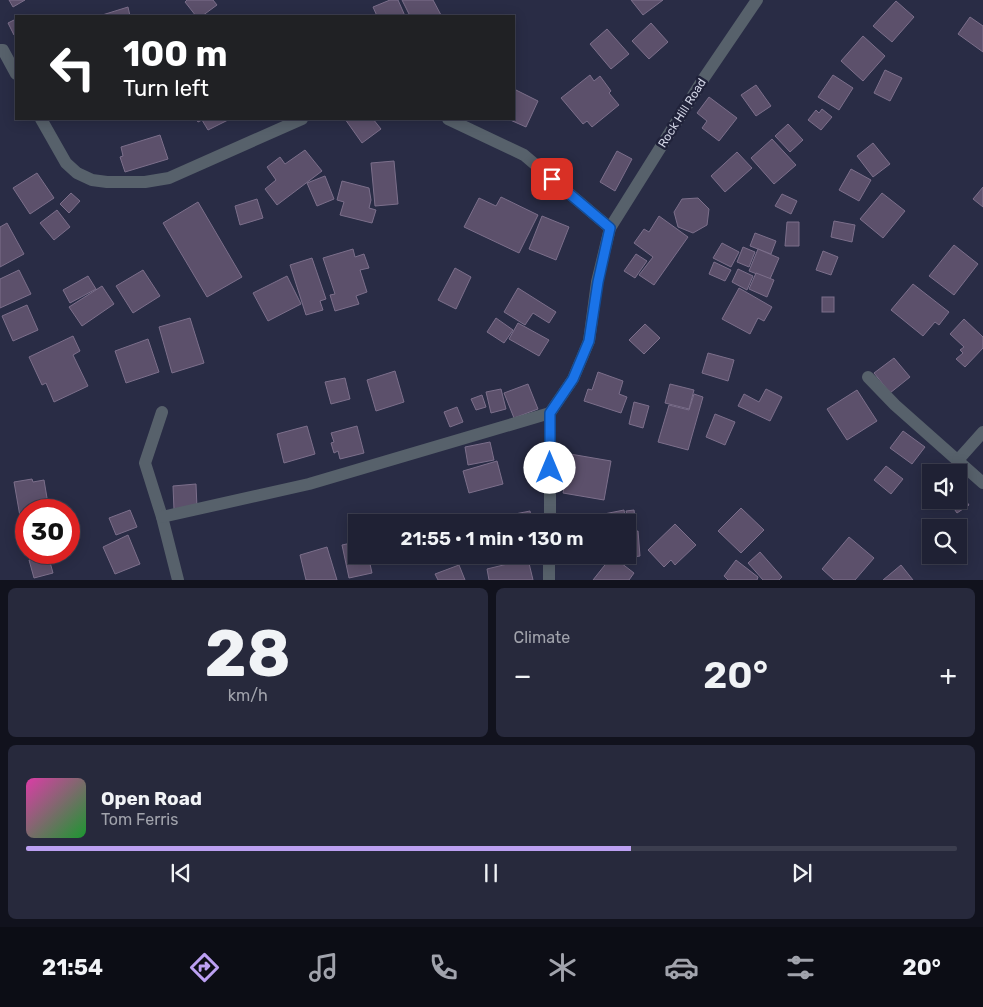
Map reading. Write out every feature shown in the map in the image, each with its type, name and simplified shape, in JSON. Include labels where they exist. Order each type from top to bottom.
[{"type":"street","name":"Rock Hill Road","points":[[550,413],[573,379],[589,341],[598,282],[610,228],[704,78],[757,0]]},
{"type":"street","points":[[0,50],[3,50],[15,72]]},
{"type":"street","points":[[42,120],[66,163],[77,173],[92,180],[107,182],[145,182],[169,178],[300,120]]},
{"type":"street","points":[[450,120],[524,155],[610,228]]},
{"type":"street","points":[[868,377],[895,405],[983,484]]},
{"type":"street","points":[[162,412],[145,462],[178,580]]},
{"type":"street","points":[[162,518],[309,484],[550,413],[550,514]]},
{"type":"street","points":[[958,460],[983,432]]},
{"type":"street","points":[[549,564],[549,580]]},
{"type":"building","points":[[9,0],[25,0],[13,7]]},
{"type":"building","points":[[187,0],[213,0],[217,5],[203,15],[195,15],[185,2]]},
{"type":"building","points":[[390,0],[398,0],[405,15],[377,15],[373,7]]},
{"type":"building","points":[[402,0],[433,0],[441,15],[410,15]]},
{"type":"building","points":[[631,0],[663,0],[643,15]]},
{"type":"building","points":[[896,1],[914,17],[892,42],[873,26]]},
{"type":"building","points":[[128,7],[130,15],[102,15]]},
{"type":"building","points":[[970,17],[983,26],[983,52],[958,34]]},
{"type":"building","points":[[15,20],[15,34],[14,35],[8,23]]},
{"type":"building","points":[[651,23],[668,42],[649,59],[632,41]]},
{"type":"building","points":[[607,29],[629,54],[611,69],[590,44]]},
{"type":"building","points":[[863,36],[885,56],[863,81],[841,61]]},
{"type":"building","points":[[885,70],[902,78],[890,101],[874,93]]},
{"type":"building","points":[[590,75],[594,81],[600,76],[611,91],[609,93],[619,105],[592,127],[587,121],[583,124],[561,98]]},
{"type":"building","points":[[833,75],[853,88],[839,110],[818,97]]},
{"type":"building","points":[[756,85],[771,106],[756,116],[741,95]]},
{"type":"building","points":[[515,90],[538,101],[526,127],[510,120],[515,120]]},
{"type":"building","points":[[709,97],[737,118],[719,141],[702,128],[707,121],[697,113]]},
{"type":"building","points":[[822,109],[832,117],[821,130],[808,120],[816,110],[819,113]]},
{"type":"building","points":[[202,120],[228,120],[208,130]]},
{"type":"building","points":[[346,120],[374,120],[381,129],[362,143]]},
{"type":"building","points":[[788,124],[803,140],[790,152],[775,136]]},
{"type":"building","points":[[160,135],[168,159],[125,172],[120,157],[123,156],[121,147]]},
{"type":"building","points":[[772,139],[796,165],[774,184],[751,158]]},
{"type":"building","points":[[873,143],[890,164],[873,177],[857,156]]},
{"type":"building","points":[[305,150],[322,171],[277,205],[265,189],[276,180],[267,167],[280,157],[285,164]]},
{"type":"building","points":[[617,151],[632,159],[615,191],[600,182]]},
{"type":"building","points":[[737,152],[752,168],[725,192],[711,176]]},
{"type":"building","points":[[394,161],[398,204],[375,206],[371,163]]},
{"type":"building","points":[[851,169],[871,180],[859,201],[839,190]]},
{"type":"building","points":[[37,173],[54,198],[30,214],[13,188]]},
{"type":"building","points":[[325,176],[334,199],[317,206],[307,183]]},
{"type":"building","points":[[342,181],[369,188],[371,200],[369,208],[376,210],[372,223],[340,215],[344,202],[337,200]]},
{"type":"building","points":[[983,187],[983,207],[973,199]]},
{"type":"building","points":[[71,193],[80,201],[69,213],[60,204]]},
{"type":"building","points":[[882,193],[905,211],[883,238],[860,219]]},
{"type":"building","points":[[782,194],[797,201],[791,214],[775,206]]},
{"type":"building","points":[[501,197],[538,215],[519,253],[464,227],[479,198],[496,206]]},
{"type":"building","points":[[698,198],[709,209],[707,225],[693,233],[678,227],[674,212],[682,199]]},
{"type":"building","points":[[257,199],[263,218],[240,225],[235,206]]},
{"type":"building","points":[[198,202],[242,277],[207,297],[163,223]]},
{"type":"building","points":[[57,210],[70,227],[54,240],[40,223]]},
{"type":"building","points":[[542,216],[569,227],[556,260],[529,249]]},
{"type":"building","points":[[659,216],[688,237],[654,285],[639,275],[653,257],[634,243],[644,229],[649,232]]},
{"type":"building","points":[[834,221],[855,225],[852,242],[831,237]]},
{"type":"building","points":[[787,222],[799,222],[799,246],[785,246]]},
{"type":"building","points":[[7,223],[24,254],[0,267],[0,227]]},
{"type":"building","points":[[755,233],[776,241],[771,254],[750,246]]},
{"type":"building","points":[[722,243],[739,252],[731,267],[713,258]]},
{"type":"building","points":[[954,245],[978,264],[954,295],[929,276]]},
{"type":"building","points":[[743,247],[755,252],[749,267],[737,262]]},
{"type":"building","points":[[353,249],[355,257],[364,254],[369,268],[360,270],[367,292],[356,296],[359,304],[335,311],[330,295],[335,294],[323,258]]},
{"type":"building","points":[[758,249],[779,258],[770,279],[749,271]]},
{"type":"building","points":[[823,251],[838,257],[831,275],[816,270]]},
{"type":"building","points":[[636,254],[647,261],[635,278],[624,271]]},
{"type":"building","points":[[312,258],[326,299],[320,301],[323,310],[306,315],[290,265]]},
{"type":"building","points":[[714,262],[731,270],[725,281],[709,274]]},
{"type":"building","points":[[455,268],[471,277],[456,309],[438,300]]},
{"type":"building","points":[[738,269],[753,276],[747,290],[732,282]]},
{"type":"building","points":[[19,270],[31,294],[0,308],[0,279]]},
{"type":"building","points":[[143,270],[160,296],[133,313],[116,286]]},
{"type":"building","points":[[756,273],[774,280],[767,297],[749,289]]},
{"type":"building","points":[[88,276],[96,289],[70,303],[63,290]]},
{"type":"building","points":[[287,276],[301,304],[268,321],[253,293]]},
{"type":"building","points":[[913,284],[949,312],[939,325],[935,322],[923,336],[891,310]]},
{"type":"building","points":[[102,286],[114,304],[82,326],[69,307]]},
{"type":"building","points":[[518,288],[556,312],[549,323],[533,313],[525,325],[504,312]]},
{"type":"building","points":[[739,288],[772,307],[764,321],[758,318],[750,334],[722,319]]},
{"type":"building","points":[[822,297],[834,297],[834,312],[822,312]]},
{"type":"building","points":[[27,305],[38,330],[13,341],[2,316]]},
{"type":"building","points":[[190,318],[204,363],[172,373],[159,327]]},
{"type":"building","points":[[496,318],[513,330],[504,343],[487,332]]},
{"type":"building","points":[[964,319],[983,337],[983,348],[965,367],[956,359],[963,353],[960,350],[964,347],[950,334]]},
{"type":"building","points":[[518,323],[549,340],[539,356],[509,339]]},
{"type":"building","points":[[645,324],[660,338],[644,354],[629,340]]},
{"type":"building","points":[[73,336],[80,351],[73,355],[88,386],[54,402],[46,383],[42,385],[29,357]]},
{"type":"building","points":[[148,339],[159,372],[126,383],[115,351]]},
{"type":"building","points":[[708,353],[734,360],[728,381],[702,373]]},
{"type":"building","points":[[894,358],[910,377],[890,393],[874,373]]},
{"type":"building","points":[[395,371],[404,402],[376,411],[367,380]]},
{"type":"building","points":[[598,372],[623,381],[619,394],[627,397],[621,413],[584,401],[588,389],[592,390]]},
{"type":"building","points":[[345,378],[350,399],[331,404],[325,382]]},
{"type":"building","points":[[528,384],[538,409],[514,418],[504,393]]},
{"type":"building","points":[[670,384],[694,390],[689,409],[665,403]]},
{"type":"building","points":[[501,389],[506,409],[491,413],[486,392]]},
{"type":"building","points":[[766,389],[782,397],[770,421],[738,406],[744,394],[759,402]]},
{"type":"building","points":[[857,390],[877,421],[847,440],[827,409]]},
{"type":"building","points":[[694,394],[703,397],[688,450],[658,442],[669,405],[689,410]]},
{"type":"building","points":[[482,395],[486,407],[476,410],[471,399]]},
{"type":"building","points":[[634,402],[649,406],[643,428],[629,424]]},
{"type":"building","points":[[457,407],[463,422],[450,427],[444,412]]},
{"type":"building","points":[[715,414],[735,422],[725,445],[706,437]]},
{"type":"building","points":[[307,426],[315,454],[284,463],[277,434]]},
{"type":"building","points":[[357,426],[364,453],[340,459],[338,451],[334,453],[331,443],[334,442],[331,433]]},
{"type":"building","points":[[903,431],[925,447],[912,464],[890,448]]},
{"type":"building","points":[[490,442],[494,460],[468,465],[465,447]]},
{"type":"building","points":[[570,454],[611,461],[604,500],[563,493]]},
{"type":"building","points":[[497,461],[503,484],[469,493],[463,471]]},
{"type":"building","points":[[886,466],[903,479],[891,494],[874,480]]},
{"type":"building","points":[[32,479],[33,482],[44,480],[47,499],[17,499],[14,482]]},
{"type":"building","points":[[196,484],[197,508],[174,510],[173,486]]},
{"type":"building","points":[[741,508],[764,530],[741,553],[718,531]]},
{"type":"building","points":[[954,509],[963,509],[957,513]]},
{"type":"building","points":[[130,510],[137,527],[116,535],[109,518]]},
{"type":"building","points":[[624,510],[625,514],[604,514]]},
{"type":"building","points":[[634,510],[634,514],[627,514],[626,511]]},
{"type":"building","points":[[530,511],[531,514],[515,514]]},
{"type":"building","points":[[675,524],[696,545],[675,565],[671,560],[664,567],[648,550]]},
{"type":"building","points":[[636,531],[638,531],[640,556],[636,557]]},
{"type":"building","points":[[128,535],[140,564],[115,574],[103,547]]},
{"type":"building","points":[[849,537],[874,558],[855,580],[834,580],[822,569]]},
{"type":"building","points":[[348,544],[348,564],[370,564],[372,573],[349,578],[342,545]]},
{"type":"building","points":[[327,547],[337,580],[306,580],[300,555]]},
{"type":"building","points":[[760,552],[782,577],[779,580],[763,580],[748,563]]},
{"type":"building","points":[[736,560],[758,577],[757,580],[728,580],[724,576]]},
{"type":"building","points":[[30,564],[50,564],[53,573],[34,578]]},
{"type":"building","points":[[508,564],[529,564],[533,580],[489,580],[487,569]]},
{"type":"building","points":[[606,564],[622,564],[634,573],[629,580],[593,580]]},
{"type":"building","points":[[459,565],[465,580],[438,580],[435,574]]},
{"type":"building","points":[[901,565],[913,580],[883,580]]},
{"type":"route","points":[[550,468],[550,413],[573,379],[589,341],[598,282],[610,228],[552,179]]}]
